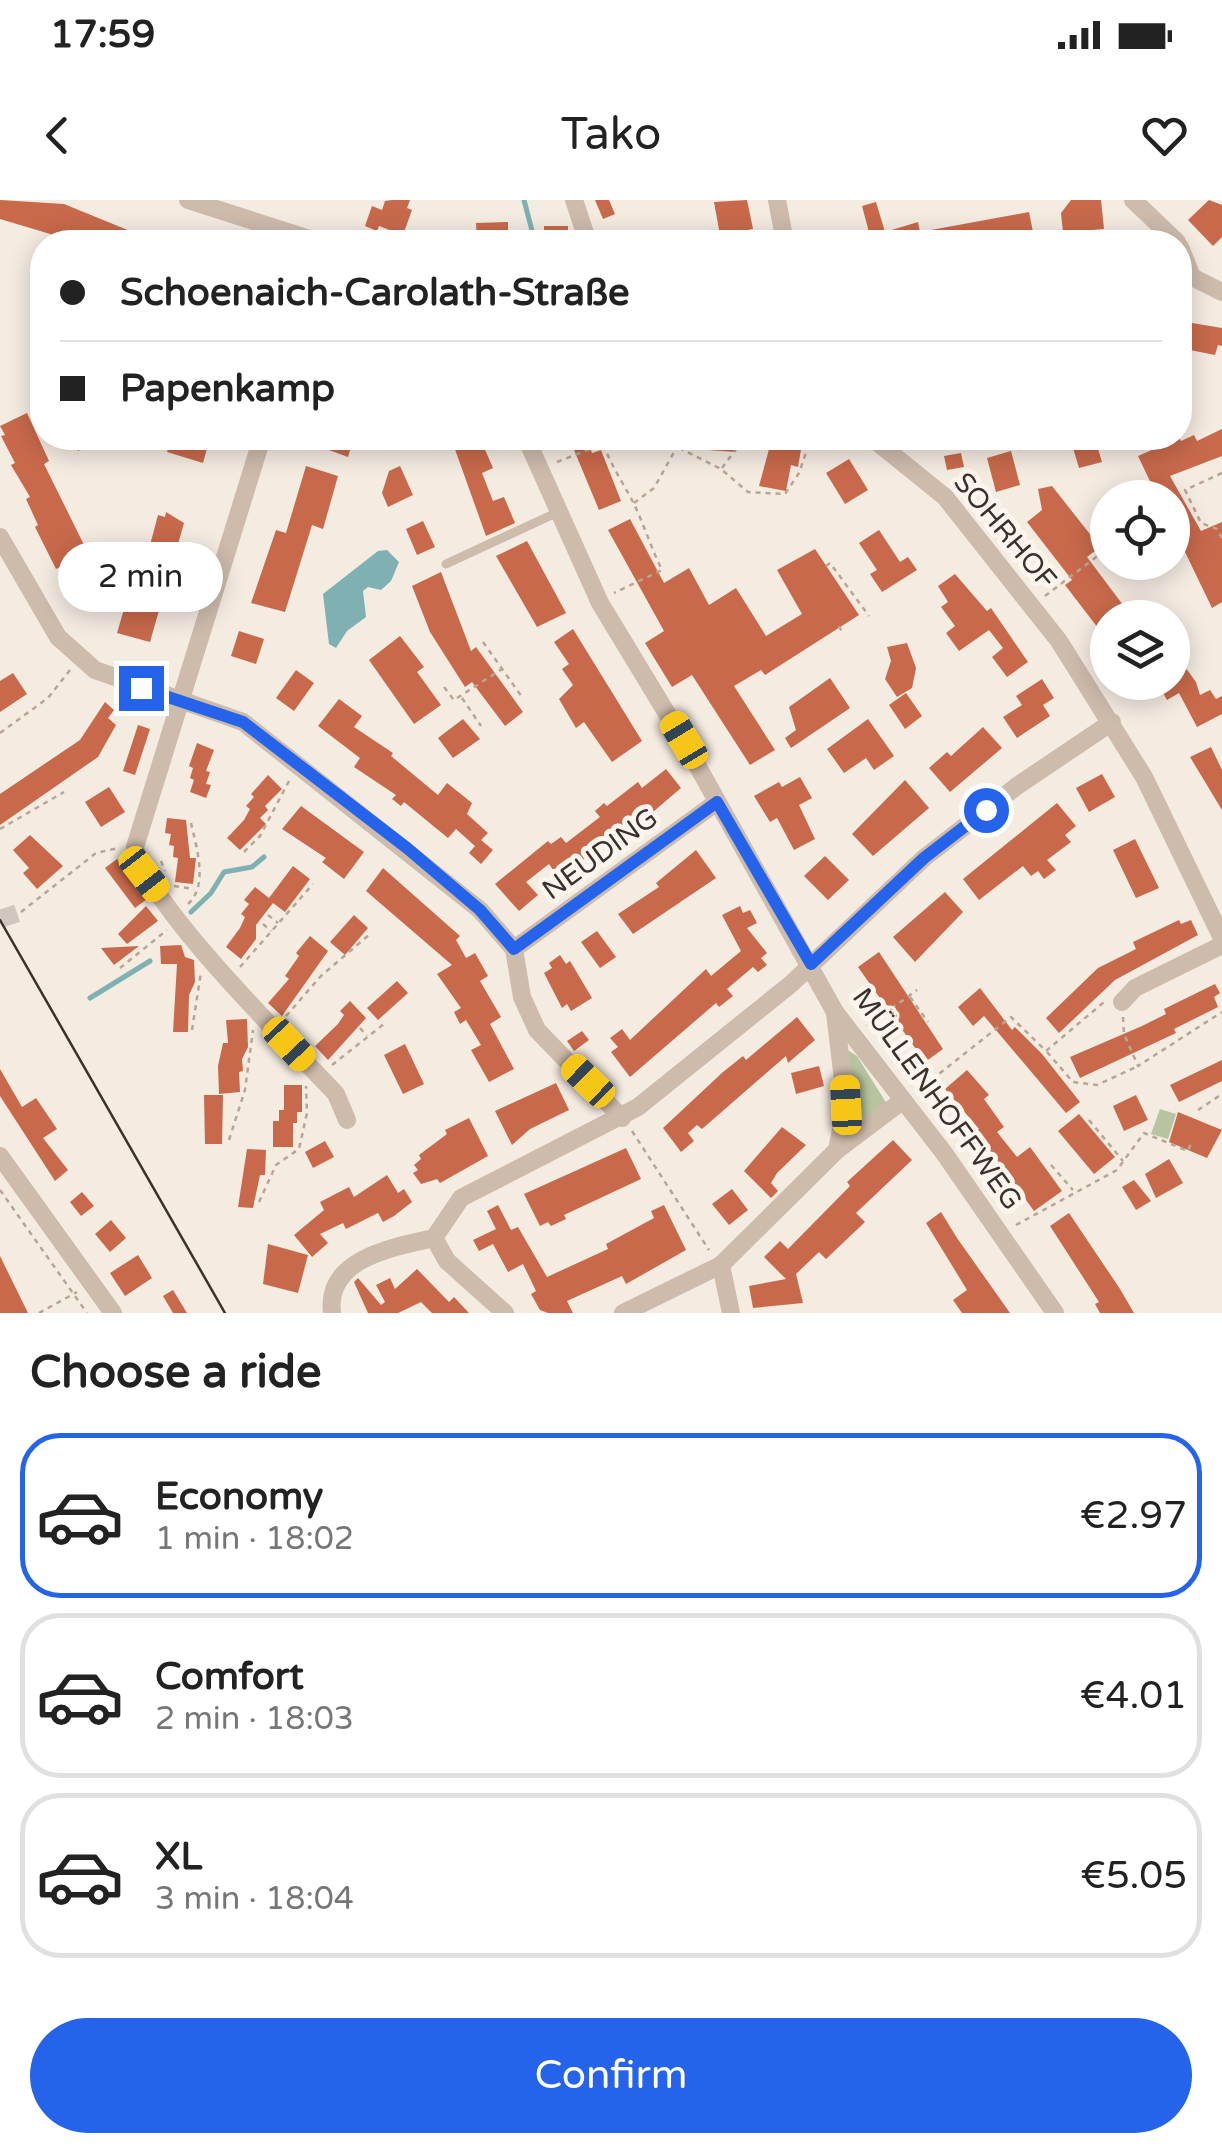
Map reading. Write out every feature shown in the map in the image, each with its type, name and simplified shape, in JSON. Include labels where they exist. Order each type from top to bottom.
[{"type":"street","points":[[188,200],[282,230]]},
{"type":"street","points":[[574,200],[584,230]]},
{"type":"street","points":[[776,200],[782,230]]},
{"type":"street","points":[[1145,204],[1166,230]]},
{"type":"street","points":[[1192,280],[1222,292]]},
{"type":"street","points":[[258,450],[135,847],[144,874],[227,978],[336,1094],[347,1120]]},
{"type":"street","name":"MÜLLENHOFFWEG","points":[[530,450],[599,600],[811,964],[835,1012],[1002,1233],[1055,1313]]},
{"type":"street","name":"SOHRHOF","points":[[887,450],[945,497],[1032,606],[1112,722],[1222,942]]},
{"type":"street","points":[[0,537],[58,638],[95,670],[243,722],[299,762],[480,910],[514,949],[522,997],[537,1030],[622,1118]]},
{"type":"street","points":[[332,1313],[331,1301],[340,1278],[357,1261],[434,1238],[461,1198],[622,1118],[811,964],[924,858],[1016,786],[1112,722]]},
{"type":"street","name":"NEUDING","points":[[514,949],[717,802]]},
{"type":"street","points":[[1122,1002],[1135,988],[1222,942]]},
{"type":"street","points":[[835,1012],[846,1105],[837,1150]]},
{"type":"street","points":[[623,1313],[721,1265],[837,1150],[902,1101]]},
{"type":"street","points":[[0,1156],[113,1313]]},
{"type":"street","points":[[434,1238],[448,1260],[505,1313]]},
{"type":"street","points":[[721,1265],[731,1313]]},
{"type":"lane","points":[[446,564],[556,512]]},
{"type":"path","points":[[537,470],[588,450]]},
{"type":"path","points":[[599,600],[662,570],[606,450]]},
{"type":"path","points":[[634,503],[654,488],[678,450]]},
{"type":"path","points":[[683,450],[721,469],[748,492],[785,494],[799,473],[807,450]]},
{"type":"path","points":[[721,469],[735,450]]},
{"type":"path","points":[[1222,473],[1185,490],[1201,523],[1220,528],[1222,538]]},
{"type":"path","points":[[1032,606],[1090,562]]},
{"type":"path","points":[[826,566],[830,563],[870,616]]},
{"type":"path","points":[[839,626],[843,634]]},
{"type":"path","points":[[483,642],[522,698]]},
{"type":"path","points":[[0,734],[48,698],[81,658]]},
{"type":"path","points":[[444,687],[454,700],[502,669]]},
{"type":"path","points":[[461,696],[481,726]]},
{"type":"path","points":[[244,852],[260,836],[299,762]]},
{"type":"path","points":[[0,829],[64,792]]},
{"type":"path","points":[[120,968],[195,897],[200,868],[191,822]]},
{"type":"path","points":[[21,912],[96,853],[108,848]]},
{"type":"path","points":[[161,861],[170,884],[181,890],[196,889]]},
{"type":"path","points":[[227,978],[313,884]]},
{"type":"path","points":[[268,915],[279,924]]},
{"type":"path","points":[[263,924],[272,932]]},
{"type":"path","points":[[271,1025],[370,934]]},
{"type":"path","points":[[259,936],[264,941]]},
{"type":"path","points":[[192,1030],[205,951]]},
{"type":"path","points":[[319,968],[325,974]]},
{"type":"path","points":[[853,1036],[918,990]]},
{"type":"path","points":[[909,996],[928,1022]]},
{"type":"path","points":[[1046,1051],[1102,1002],[1122,1002],[1124,1034],[1138,1066]]},
{"type":"path","points":[[229,1140],[245,1090],[256,1008]]},
{"type":"path","points":[[902,1101],[1011,1017],[1073,1082],[1097,1085],[1138,1066],[1222,1012]]},
{"type":"path","points":[[259,1202],[276,1165],[299,1149],[312,1069],[351,1050],[384,1024]]},
{"type":"path","points":[[360,1028],[368,1037]]},
{"type":"path","points":[[355,1038],[360,1043]]},
{"type":"path","points":[[347,1046],[351,1050]]},
{"type":"path","points":[[1198,1110],[1222,1094]]},
{"type":"path","points":[[622,1118],[721,1265]]},
{"type":"path","points":[[1089,1120],[1123,1161]]},
{"type":"path","points":[[1002,1233],[1074,1190],[1092,1186],[1123,1161],[1144,1133],[1188,1150],[1191,1144]]},
{"type":"path","points":[[1052,1165],[1074,1190]]},
{"type":"path","points":[[0,1190],[88,1313]]},
{"type":"path","points":[[39,1313],[94,1282]]},
{"type":"green space","points":[[846,1049],[857,1056],[887,1104],[848,1131]]},
{"type":"green space","points":[[1160,1109],[1176,1114],[1168,1139],[1151,1134]]},
{"type":"water","points":[[387,550],[399,562],[391,581],[381,590],[368,587],[363,591],[366,617],[347,631],[336,648],[329,644],[323,594],[378,551]]},
{"type":"building","points":[[0,200],[64,204],[128,230],[37,230],[0,219]]},
{"type":"building","points":[[410,200],[407,208],[412,210],[405,230],[379,226],[375,230],[365,226],[372,206],[382,210],[385,201]]},
{"type":"building","points":[[595,200],[609,200],[615,214],[603,219]]},
{"type":"building","points":[[747,200],[753,229],[719,230],[714,202]]},
{"type":"building","points":[[1071,200],[1101,200],[1104,229],[1063,230],[1061,213]]},
{"type":"building","points":[[1209,200],[1222,205],[1222,237],[1213,246],[1188,220]]},
{"type":"building","points":[[876,202],[884,230],[868,230],[862,206]]},
{"type":"building","points":[[1029,212],[1033,230],[931,230]]},
{"type":"building","points":[[508,222],[508,230],[476,230],[476,223]]},
{"type":"building","points":[[918,222],[920,230],[892,230]]},
{"type":"building","points":[[544,226],[568,226],[568,230],[544,230]]},
{"type":"building","points":[[1192,323],[1222,328],[1222,346],[1218,345],[1215,355],[1192,350]]},
{"type":"building","points":[[27,413],[30,450],[44,450],[49,461],[44,464],[88,553],[56,569],[35,527],[38,525],[26,499],[30,497],[11,465],[15,463],[0,426]]},
{"type":"building","points":[[1222,429],[1222,456],[1170,476],[1172,480],[1149,480],[1138,456],[1152,450],[1192,450],[1194,435],[1197,441]]},
{"type":"building","points":[[168,450],[207,450],[203,463]]},
{"type":"building","points":[[329,450],[350,450],[348,457]]},
{"type":"building","points":[[455,450],[485,450],[493,468],[482,473],[493,501],[504,497],[515,523],[486,536]]},
{"type":"building","points":[[574,450],[601,450],[621,501],[599,510]]},
{"type":"building","points":[[769,450],[801,450],[798,467],[791,465],[786,491],[759,486]]},
{"type":"building","points":[[1074,450],[1098,450],[1102,462],[1079,468]]},
{"type":"building","points":[[1011,451],[1020,485],[996,492],[987,458]]},
{"type":"building","points":[[961,453],[964,467],[947,470],[944,456]]},
{"type":"building","points":[[849,459],[868,490],[845,504],[826,473]]},
{"type":"building","points":[[306,466],[338,476],[323,529],[312,525],[285,612],[251,603],[276,530],[286,533]]},
{"type":"building","points":[[400,466],[413,495],[388,507],[382,493],[389,471]]},
{"type":"building","points":[[1052,486],[1090,534],[1090,580],[1104,580],[1119,600],[1090,600],[1090,618],[1065,585],[1072,580],[1027,522],[1042,510],[1038,489]]},
{"type":"building","points":[[1190,511],[1201,531],[1222,522],[1222,602],[1212,608],[1190,562]]},
{"type":"building","points":[[166,512],[184,523],[150,642],[117,633],[129,592],[136,598],[158,515],[165,517]]},
{"type":"building","points":[[630,519],[664,583],[689,568],[709,605],[736,588],[766,636],[802,614],[777,570],[815,549],[859,615],[765,675],[761,670],[734,686],[775,750],[750,765],[692,675],[672,687],[645,643],[664,631],[608,530]]},
{"type":"building","points":[[423,521],[435,547],[417,555],[406,529]]},
{"type":"building","points":[[879,530],[900,562],[908,557],[917,570],[882,592],[870,574],[877,570],[859,543]]},
{"type":"building","points":[[527,541],[566,613],[537,627],[496,556]]},
{"type":"building","points":[[98,565],[119,583],[96,608],[76,590]]},
{"type":"building","points":[[441,572],[471,651],[476,647],[523,712],[505,726],[472,682],[465,687],[430,632],[412,586]]},
{"type":"building","points":[[955,574],[987,611],[991,608],[1028,662],[1007,677],[992,657],[1003,648],[989,630],[959,651],[946,633],[955,626],[941,607],[948,602],[938,586]]},
{"type":"building","points":[[573,629],[642,741],[612,762],[584,722],[576,728],[559,699],[573,685],[562,669],[569,664],[554,642]]},
{"type":"building","points":[[239,631],[264,639],[256,664],[231,656]]},
{"type":"building","points":[[400,636],[424,667],[417,672],[441,705],[414,724],[369,660]]},
{"type":"building","points":[[907,643],[916,668],[912,688],[897,697],[885,679],[891,661],[887,647]]},
{"type":"building","points":[[296,670],[314,683],[294,711],[276,698]]},
{"type":"building","points":[[13,673],[27,694],[0,712],[0,681]]},
{"type":"building","points":[[1190,674],[1200,695],[1210,690],[1216,699],[1222,696],[1222,714],[1197,727],[1183,700],[1190,700]]},
{"type":"building","points":[[830,678],[850,708],[791,748],[785,738],[796,730],[789,707]]},
{"type":"building","points":[[1042,679],[1054,698],[1043,705],[1050,716],[1017,738],[1003,717],[1022,705],[1016,696]]},
{"type":"building","points":[[906,693],[922,716],[905,729],[889,705]]},
{"type":"building","points":[[339,699],[362,716],[354,727],[393,753],[391,756],[438,795],[447,783],[472,803],[467,814],[488,833],[481,840],[493,850],[481,864],[469,853],[475,846],[456,829],[448,838],[404,802],[401,806],[392,799],[396,795],[354,767],[360,758],[318,726]]},
{"type":"building","points":[[105,702],[114,710],[108,718],[116,725],[98,757],[0,825],[0,794],[80,740]]},
{"type":"building","points":[[463,719],[480,739],[453,758],[438,738]]},
{"type":"building","points":[[868,719],[894,756],[874,770],[866,758],[844,773],[827,749]]},
{"type":"building","points":[[138,725],[150,729],[135,775],[123,771]]},
{"type":"building","points":[[983,727],[1002,748],[950,792],[929,768],[947,752],[951,756]]},
{"type":"building","points":[[197,743],[214,750],[206,771],[210,772],[206,784],[211,785],[206,798],[190,792],[194,780],[190,778],[193,768],[189,766]]},
{"type":"building","points":[[1211,747],[1222,770],[1222,810],[1190,757]]},
{"type":"building","points":[[666,769],[681,788],[633,829],[630,826],[569,870],[566,866],[556,874],[549,864],[526,882],[538,895],[519,911],[495,884],[548,841],[551,844],[561,837],[566,843],[600,817],[595,811],[604,803],[607,806],[638,782],[642,788]]},
{"type":"building","points":[[1102,774],[1115,797],[1089,812],[1076,788]]},
{"type":"building","points":[[268,775],[282,789],[265,806],[268,810],[260,818],[266,824],[240,850],[227,838],[244,820],[250,809],[246,806],[254,797],[251,794]]},
{"type":"building","points":[[800,777],[812,798],[799,805],[815,839],[794,850],[777,818],[770,822],[754,796],[779,782],[782,787]]},
{"type":"building","points":[[905,780],[929,808],[873,856],[852,834]]},
{"type":"building","points":[[109,787],[125,812],[101,827],[85,802]]},
{"type":"building","points":[[1057,803],[1076,826],[1065,835],[1071,842],[1047,860],[1056,870],[1044,879],[1038,871],[1031,876],[1023,866],[979,900],[963,879]]},
{"type":"building","points":[[301,806],[364,852],[344,879],[322,862],[326,858],[282,829]]},
{"type":"building","points":[[167,818],[186,820],[190,858],[196,858],[193,884],[175,882],[178,858],[173,857],[174,846],[169,845],[171,834],[165,833]]},
{"type":"building","points":[[30,835],[63,866],[37,889],[23,873],[29,868],[13,850]]},
{"type":"building","points":[[1135,839],[1159,888],[1136,898],[1113,850]]},
{"type":"building","points":[[696,850],[716,878],[633,934],[618,914],[659,887],[656,883]]},
{"type":"building","points":[[825,856],[849,880],[828,900],[804,876]]},
{"type":"building","points":[[117,859],[147,899],[135,908],[105,868]]},
{"type":"building","points":[[293,866],[310,879],[285,912],[273,903],[256,925],[256,939],[241,959],[226,947],[245,917],[241,914],[249,904],[244,900],[255,887],[269,898]]},
{"type":"building","points":[[383,868],[460,936],[456,940],[466,958],[475,953],[488,976],[480,981],[501,1017],[490,1024],[514,1069],[489,1082],[471,1050],[481,1045],[466,1020],[460,1024],[454,1012],[461,1008],[437,974],[452,965],[366,891]]},
{"type":"building","points":[[945,892],[963,912],[915,962],[893,937]]},
{"type":"building","points":[[146,906],[158,921],[127,944],[118,934]]},
{"type":"building","points":[[740,906],[743,913],[750,910],[757,923],[747,928],[767,953],[761,958],[767,965],[758,972],[753,967],[727,989],[733,996],[719,1007],[716,1003],[630,1077],[611,1052],[618,1047],[610,1038],[622,1029],[630,1040],[706,969],[711,976],[741,951],[722,915]]},
{"type":"building","points":[[354,915],[368,928],[345,955],[330,942]]},
{"type":"building","points":[[1179,920],[1181,924],[1191,920],[1198,935],[1115,980],[1059,1033],[1046,1018],[1098,968],[1136,949],[1133,942]]},
{"type":"building","points":[[597,931],[616,957],[600,968],[581,942]]},
{"type":"building","points":[[310,936],[328,951],[282,1016],[268,1003],[289,979],[285,976],[299,956],[296,953]]},
{"type":"building","points":[[181,945],[185,957],[194,960],[195,982],[189,995],[188,1032],[173,1032],[177,964],[161,964],[160,946]]},
{"type":"building","points":[[139,946],[114,965],[101,948]]},
{"type":"building","points":[[879,952],[943,1049],[925,1062],[858,967]]},
{"type":"building","points":[[560,955],[566,964],[570,961],[592,998],[571,1011],[567,1004],[562,1008],[544,973]]},
{"type":"building","points":[[397,981],[408,993],[378,1020],[367,1008]]},
{"type":"building","points":[[1215,984],[1220,993],[1214,997],[1218,1007],[1174,1029],[1176,1033],[1080,1078],[1070,1057],[1166,1014],[1164,1009]]},
{"type":"building","points":[[980,988],[1012,1030],[1015,1027],[1042,1054],[1080,1102],[1066,1113],[984,1016],[973,1026],[958,1007]]},
{"type":"building","points":[[350,1001],[366,1018],[328,1060],[315,1046],[338,1024],[344,1015],[340,1011]]},
{"type":"building","points":[[797,1017],[815,1040],[788,1063],[786,1056],[702,1129],[697,1125],[688,1133],[694,1141],[681,1152],[663,1128],[723,1072],[743,1056],[746,1060]]},
{"type":"building","points":[[247,1019],[248,1047],[242,1059],[243,1071],[239,1072],[240,1092],[219,1094],[218,1066],[223,1043],[228,1043],[226,1020]]},
{"type":"building","points":[[582,1031],[589,1040],[574,1051],[567,1041]]},
{"type":"building","points":[[405,1044],[424,1084],[403,1094],[384,1055]]},
{"type":"building","points":[[1222,1060],[1222,1081],[1179,1102],[1170,1085]]},
{"type":"building","points":[[819,1066],[824,1086],[796,1094],[791,1073]]},
{"type":"building","points":[[0,1069],[22,1107],[36,1098],[57,1129],[43,1138],[68,1170],[55,1181],[0,1096]]},
{"type":"building","points":[[967,1070],[989,1095],[984,1099],[1004,1127],[997,1132],[1017,1157],[1030,1147],[1062,1191],[1034,1211],[976,1131],[979,1129],[945,1089]]},
{"type":"building","points":[[556,1083],[569,1110],[530,1129],[512,1145],[495,1111]]},
{"type":"building","points":[[284,1085],[302,1085],[302,1112],[297,1112],[297,1123],[293,1123],[293,1147],[273,1147],[273,1121],[279,1121],[279,1110],[284,1110]]},
{"type":"building","points":[[204,1095],[223,1095],[222,1144],[205,1144]]},
{"type":"building","points":[[1136,1095],[1148,1120],[1124,1131],[1113,1106]]},
{"type":"building","points":[[1178,1112],[1222,1130],[1207,1158],[1169,1142]]},
{"type":"building","points":[[1079,1114],[1115,1157],[1094,1174],[1058,1131]]},
{"type":"building","points":[[469,1118],[488,1156],[440,1183],[437,1179],[421,1184],[413,1173],[418,1170],[414,1165],[421,1159],[419,1155],[447,1134],[445,1130]]},
{"type":"building","points":[[782,1127],[806,1145],[777,1173],[771,1183],[778,1191],[771,1198],[744,1171]]},
{"type":"building","points":[[893,1140],[912,1160],[856,1213],[865,1222],[826,1259],[819,1252],[796,1274],[803,1303],[753,1308],[749,1286],[786,1279],[764,1257],[780,1241],[788,1249],[850,1186],[847,1182]]},
{"type":"building","points":[[325,1141],[334,1157],[313,1168],[305,1152]]},
{"type":"building","points":[[626,1148],[641,1179],[564,1215],[566,1219],[551,1226],[548,1222],[540,1226],[524,1194]]},
{"type":"building","points":[[247,1149],[266,1150],[265,1175],[260,1175],[253,1208],[238,1207]]},
{"type":"building","points":[[1169,1159],[1183,1183],[1156,1198],[1145,1174]]},
{"type":"building","points":[[387,1175],[398,1193],[404,1189],[412,1202],[383,1222],[378,1213],[346,1229],[343,1223],[320,1234],[328,1243],[312,1257],[294,1235],[324,1210],[320,1202],[349,1187],[354,1197]]},
{"type":"building","points":[[1134,1180],[1151,1201],[1136,1210],[1122,1187]]},
{"type":"building","points":[[732,1189],[748,1210],[729,1225],[712,1204]]},
{"type":"building","points":[[82,1192],[94,1206],[81,1216],[70,1202]]},
{"type":"building","points":[[498,1205],[511,1230],[518,1227],[547,1277],[608,1249],[606,1244],[654,1218],[651,1211],[664,1205],[686,1250],[626,1284],[622,1276],[567,1301],[573,1313],[548,1313],[540,1310],[531,1294],[536,1291],[523,1264],[508,1272],[493,1244],[479,1251],[473,1240],[496,1229],[487,1211]]},
{"type":"building","points":[[941,1212],[1010,1313],[962,1313],[953,1300],[967,1290],[926,1223]]},
{"type":"building","points":[[1069,1213],[1134,1313],[1100,1313],[1095,1304],[1099,1302],[1050,1226]]},
{"type":"building","points":[[111,1220],[126,1238],[110,1252],[95,1234]]},
{"type":"building","points":[[268,1244],[308,1255],[298,1293],[263,1284]]},
{"type":"building","points":[[138,1255],[152,1278],[125,1296],[110,1273]]},
{"type":"building","points":[[0,1256],[28,1313],[0,1313]]},
{"type":"building","points":[[417,1269],[449,1302],[454,1297],[469,1313],[432,1313],[421,1302],[398,1313],[368,1313],[354,1282],[358,1278],[381,1305],[385,1302],[376,1285],[390,1278],[395,1289]]},
{"type":"building","points":[[173,1290],[187,1313],[173,1313],[163,1296]]},
{"type":"waterway","points":[[524,200],[532,230]]},
{"type":"waterway","points":[[191,912],[211,893],[224,872],[252,867],[264,857]]},
{"type":"waterway","points":[[90,998],[150,961]]},
{"type":"tunnel","points":[[0,919],[21,912]]},
{"type":"tram line","points":[[0,920],[225,1313]]},
{"type":"route","points":[[141,688],[243,722],[407,848],[480,910],[514,949],[717,802],[775,908],[811,964],[924,858],[986,810]]}]
